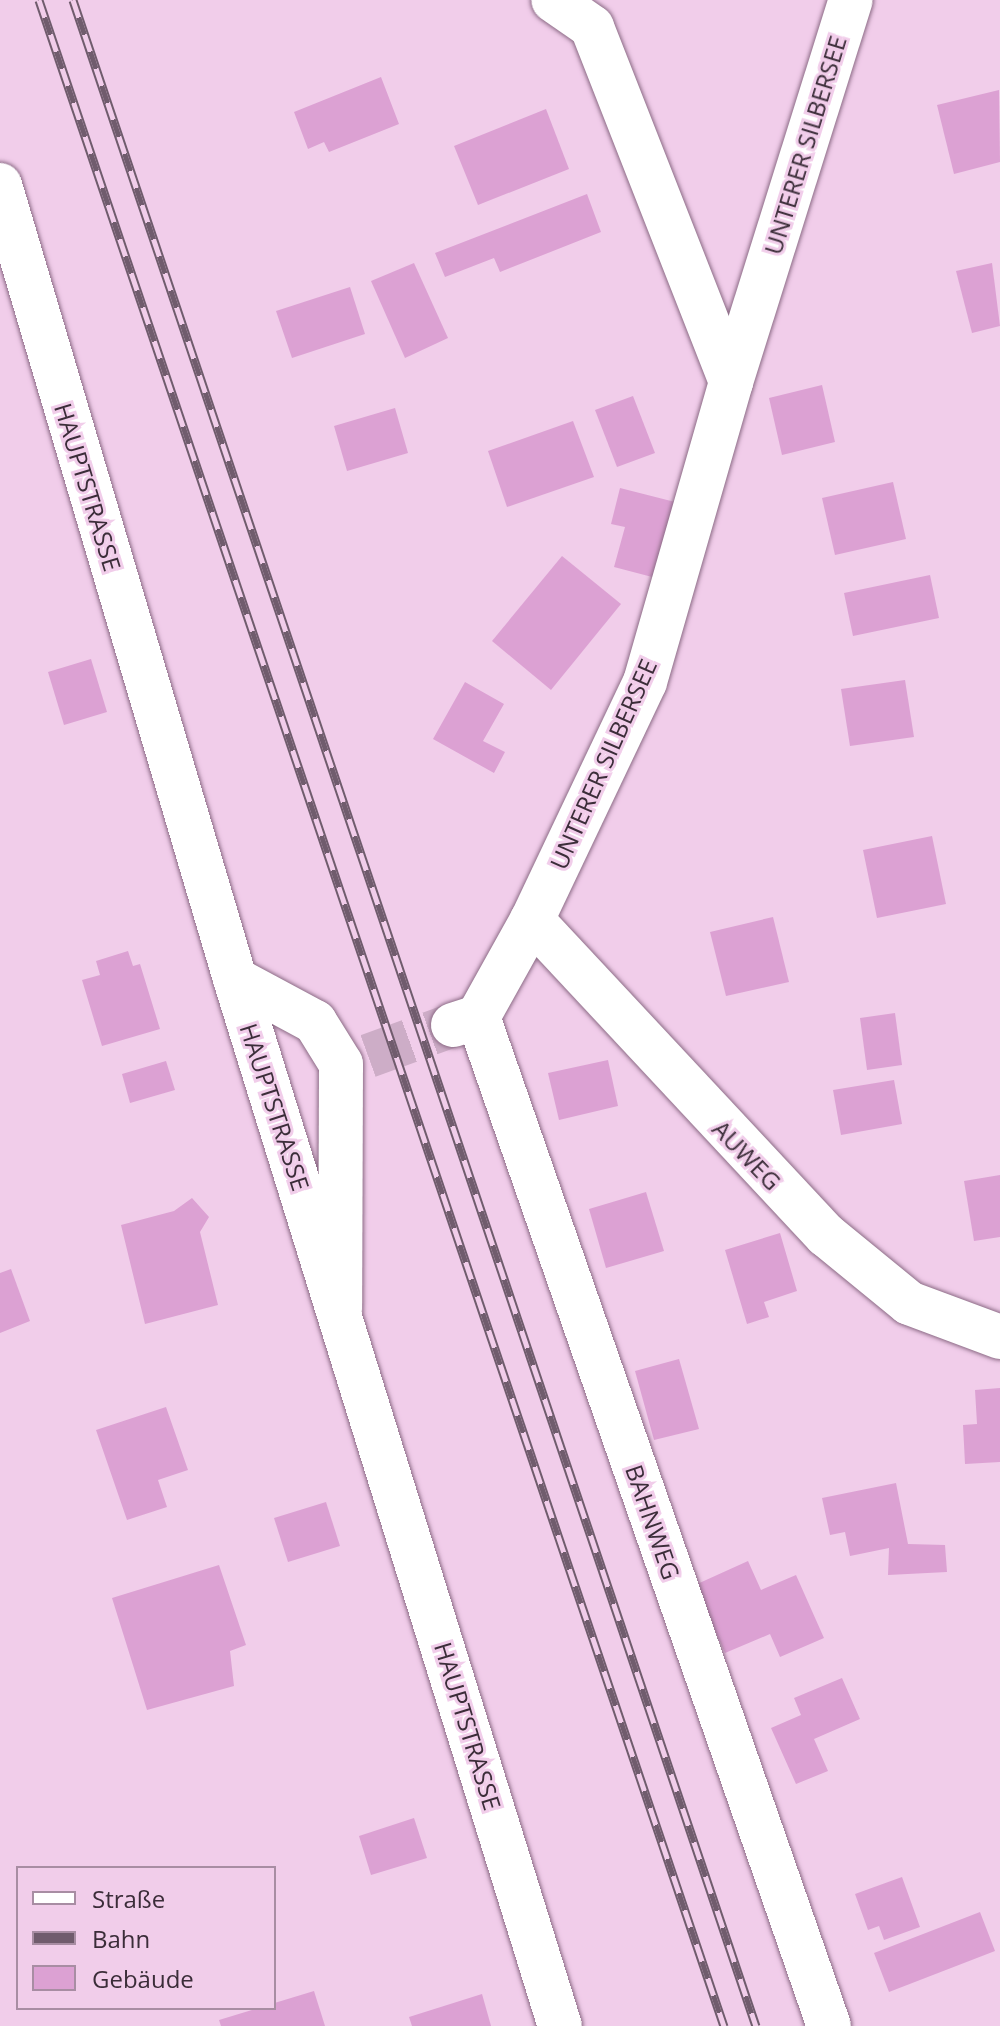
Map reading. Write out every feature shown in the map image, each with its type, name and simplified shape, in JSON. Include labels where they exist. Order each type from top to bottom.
[{"type":"street","points":[[553,0],[592,27],[731,382]]},
{"type":"street","name":"UNTERER SILBERSEE","points":[[465,1021],[532,920],[645,682],[731,382],[851,0]]},
{"type":"street","name":"HAUPTSTRASSE","points":[[0,185],[235,979],[560,2026]]},
{"type":"street","name":"AUWEG","points":[[532,920],[826,1235],[909,1303],[1000,1337]]},
{"type":"street","points":[[235,979],[315,1022],[355,1060],[340,1312]]},
{"type":"street","name":"BAHNWEG","points":[[465,1021],[829,2026]]},
{"type":"building","points":[[381,77],[399,124],[329,152],[324,142],[308,149],[294,112]]},
{"type":"building","points":[[999,90],[1000,162],[954,174],[937,105]]},
{"type":"building","points":[[546,109],[569,169],[478,205],[454,146]]},
{"type":"building","points":[[587,194],[601,232],[500,272],[494,258],[445,277],[435,253]]},
{"type":"building","points":[[414,263],[448,338],[405,358],[371,281]]},
{"type":"building","points":[[992,263],[1000,326],[972,333],[956,271]]},
{"type":"building","points":[[350,287],[365,334],[292,358],[276,311]]},
{"type":"building","points":[[822,385],[835,442],[782,455],[769,398]]},
{"type":"building","points":[[633,396],[655,453],[617,467],[595,410]]},
{"type":"building","points":[[395,408],[408,453],[347,471],[334,426]]},
{"type":"building","points":[[573,421],[594,477],[507,507],[488,451]]},
{"type":"building","points":[[893,482],[906,539],[835,555],[822,498]]},
{"type":"building","points":[[620,488],[675,502],[656,578],[614,567],[625,527],[611,524]]},
{"type":"building","points":[[562,556],[621,604],[551,690],[492,641]]},
{"type":"building","points":[[930,575],[939,618],[853,636],[844,593]]},
{"type":"building","points":[[91,659],[107,712],[64,725],[48,672]]},
{"type":"building","points":[[905,680],[914,737],[850,746],[841,689]]},
{"type":"building","points":[[465,682],[504,704],[483,741],[505,752],[494,773],[433,739]]},
{"type":"building","points":[[932,836],[946,904],[877,918],[863,850]]},
{"type":"building","points":[[773,917],[789,982],[726,996],[710,932]]},
{"type":"building","points":[[128,951],[133,966],[140,964],[160,1029],[102,1046],[82,980],[100,975],[96,961]]},
{"type":"building","points":[[895,1013],[902,1065],[867,1070],[860,1018]]},
{"type":"building","points":[[608,1060],[618,1106],[559,1120],[548,1073]]},
{"type":"building","points":[[166,1061],[175,1090],[130,1103],[122,1074]]},
{"type":"building","points":[[894,1080],[902,1124],[841,1135],[833,1090]]},
{"type":"building","points":[[1000,1175],[1000,1237],[974,1241],[964,1181]]},
{"type":"building","points":[[646,1192],[664,1251],[606,1268],[589,1209]]},
{"type":"building","points":[[192,1198],[209,1217],[200,1232],[218,1305],[145,1324],[121,1225],[174,1211]]},
{"type":"building","points":[[780,1233],[797,1291],[764,1302],[769,1317],[747,1324],[725,1250]]},
{"type":"building","points":[[11,1269],[30,1321],[0,1333],[0,1273]]},
{"type":"building","points":[[679,1359],[699,1429],[654,1440],[635,1371]]},
{"type":"building","points":[[1000,1388],[1000,1462],[965,1464],[963,1425],[977,1424],[975,1390]]},
{"type":"building","points":[[166,1407],[188,1470],[158,1480],[167,1507],[127,1520],[96,1430]]},
{"type":"building","points":[[896,1483],[908,1544],[945,1545],[947,1572],[888,1575],[889,1548],[850,1556],[845,1532],[830,1535],[822,1498]]},
{"type":"building","points":[[326,1502],[340,1546],[288,1562],[274,1518]]},
{"type":"building","points":[[748,1561],[761,1590],[796,1575],[824,1638],[780,1657],[770,1634],[725,1653],[695,1585]]},
{"type":"building","points":[[219,1565],[246,1645],[230,1651],[234,1686],[147,1710],[112,1598]]},
{"type":"building","points":[[842,1678],[860,1719],[814,1739],[828,1771],[796,1784],[771,1728],[801,1715],[794,1698]]},
{"type":"building","points":[[414,1818],[427,1858],[371,1875],[359,1836]]},
{"type":"building","points":[[902,1877],[920,1927],[884,1940],[879,1926],[868,1930],[855,1894]]},
{"type":"building","points":[[980,1912],[995,1951],[889,1992],[874,1953]]},
{"type":"building","points":[[314,1991],[325,2026],[221,2026],[219,2020],[252,2010],[276,2010],[276,2003]]},
{"type":"building","points":[[482,1994],[491,2026],[412,2026],[409,2017]]},
{"type":"tunnel","points":[[368,1056],[453,1025]]},
{"type":"railway","points":[[39,0],[724,2026]]},
{"type":"railway","points":[[73,0],[756,2026]]}]
